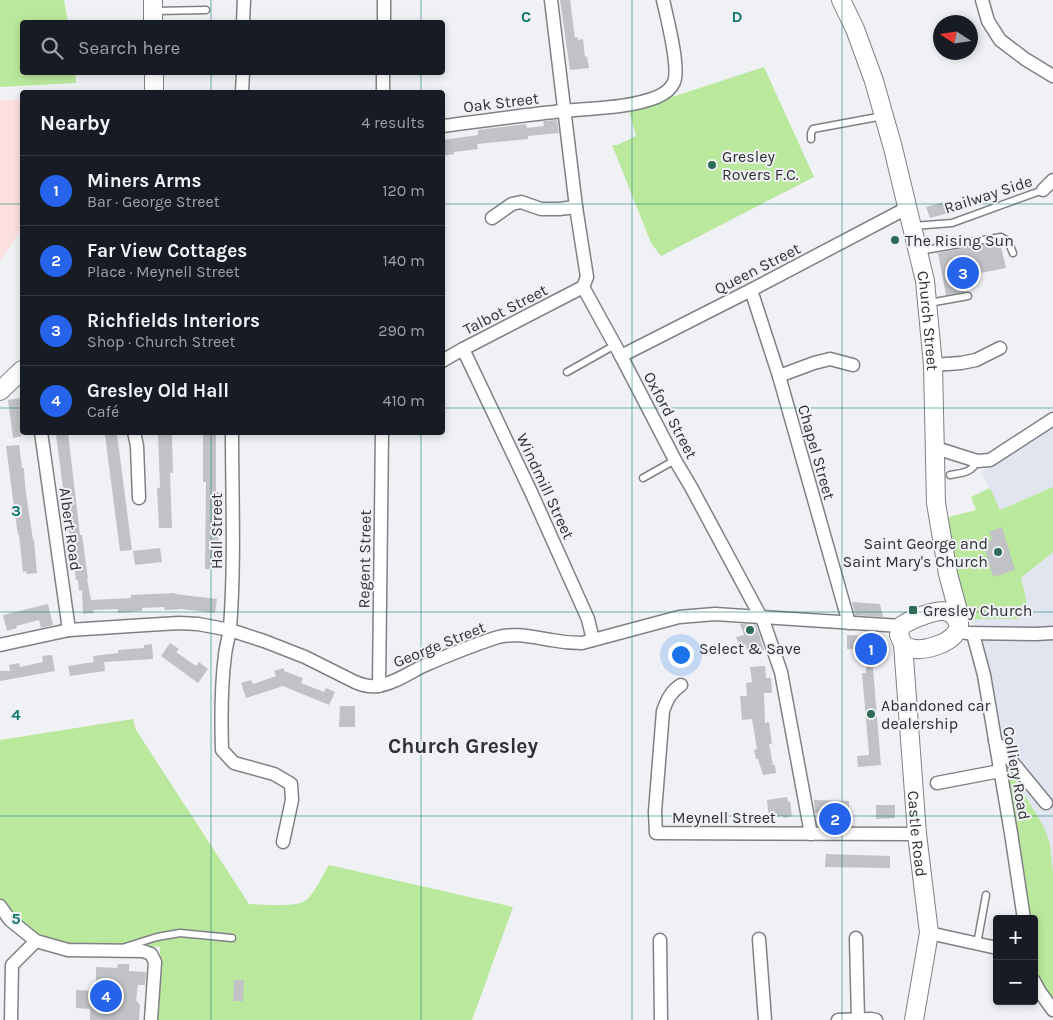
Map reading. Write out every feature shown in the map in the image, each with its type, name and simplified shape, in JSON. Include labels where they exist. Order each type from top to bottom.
[{"type":"street","points":[[244,0],[244,20]]},
{"type":"street","points":[[384,0],[384,20]]},
{"type":"street","points":[[551,0],[576,207],[587,277],[583,287]]},
{"type":"street","name":"Oak Street","points":[[445,126],[614,106],[642,102],[658,97],[667,91],[676,77],[676,65],[663,0]]},
{"type":"street","name":"Church Street","points":[[840,0],[855,29],[874,82],[925,281],[933,365],[936,503],[946,566],[963,630]]},
{"type":"street","points":[[982,0],[988,21],[1000,40],[1025,59],[1053,76]]},
{"type":"street","points":[[154,75],[154,90]]},
{"type":"street","points":[[242,90],[243,75]]},
{"type":"street","points":[[383,75],[383,90]]},
{"type":"street","points":[[1044,190],[1053,180]]},
{"type":"street","points":[[492,218],[512,204],[521,202],[541,209],[576,207]]},
{"type":"street","name":"Queen Street","points":[[621,356],[907,208]]},
{"type":"street","name":"Oxford Street","points":[[583,287],[764,623],[781,672],[811,834]]},
{"type":"street","name":"Talbot Street","points":[[445,359],[583,287]]},
{"type":"street","name":"Chapel Street","points":[[751,290],[778,376],[849,624]]},
{"type":"street","points":[[933,365],[961,364],[976,360],[1000,348]]},
{"type":"street","name":"Windmill Street","points":[[463,349],[531,492],[588,619],[593,640]]},
{"type":"street","points":[[778,376],[830,359],[853,365]]},
{"type":"street","points":[[0,391],[20,372]]},
{"type":"street","points":[[936,448],[977,461],[990,460],[1053,419]]},
{"type":"street","name":"Albert Road","points":[[41,435],[68,630]]},
{"type":"street","points":[[135,435],[137,446],[139,498]]},
{"type":"street","name":"Hall Street","points":[[232,435],[232,587],[230,630],[225,654],[221,724],[222,750],[234,763],[274,774],[291,784],[292,800],[283,842]]},
{"type":"street","name":"Regent Street","points":[[379,686],[382,435]]},
{"type":"street","points":[[938,612],[945,607],[953,594]]},
{"type":"street","points":[[901,626],[908,621],[938,612],[948,612],[955,616],[963,630]]},
{"type":"street","name":"George Street","points":[[0,645],[68,630],[198,624],[230,630],[264,641],[364,685],[379,686],[449,656],[500,637],[517,635],[582,643],[687,616],[715,614],[901,626]]},
{"type":"street","name":"Castle Road","points":[[901,626],[900,635],[903,644],[917,834],[929,933],[914,1020]]},
{"type":"street","points":[[903,644],[910,648],[937,646],[963,630],[1036,634],[1053,631]]},
{"type":"street","name":"Colliery Road","points":[[963,630],[984,675],[1023,915]]},
{"type":"street","name":"Meynell Street","points":[[681,685],[673,691],[662,711],[655,812],[656,833],[917,834]]},
{"type":"street","points":[[995,740],[1046,803]]},
{"type":"street","points":[[938,783],[1000,771]]},
{"type":"street","points":[[0,906],[10,920],[36,941],[68,950],[143,951],[152,954],[155,962],[151,1020]]},
{"type":"street","points":[[929,933],[993,947]]},
{"type":"street","points":[[856,938],[858,1019]]},
{"type":"street","points":[[759,939],[765,1020]]},
{"type":"street","points":[[660,940],[661,1020]]},
{"type":"street","points":[[10,1020],[12,965],[36,941]]},
{"type":"street","points":[[1038,988],[1053,1010]]},
{"type":"street","points":[[838,1020],[876,1020]]},
{"type":"lane","points":[[153,11],[206,10]]},
{"type":"lane","points":[[812,139],[810,133],[812,129],[884,116]]},
{"type":"lane","name":"Railway Side","points":[[912,226],[952,223],[1044,190]]},
{"type":"lane","points":[[918,251],[1000,237],[1009,243],[1013,253]]},
{"type":"lane","points":[[928,303],[968,296]]},
{"type":"lane","points":[[567,372],[615,345]]},
{"type":"lane","points":[[644,478],[675,460]]},
{"type":"lane","points":[[950,475],[966,473],[975,467],[977,461]]},
{"type":"lane","points":[[977,944],[986,895]]},
{"type":"lane","points":[[116,950],[157,937],[180,934],[232,938]]},
{"type":"shaded area","points":[[0,100],[20,100],[20,230],[0,261]]},
{"type":"shaded area","points":[[1053,427],[1053,487],[1000,510],[981,472]]},
{"type":"shaded area","points":[[1053,552],[1053,874],[1044,827],[991,738],[975,647],[974,619],[1018,619],[1017,607],[1028,606],[1021,578]]},
{"type":"green space","points":[[0,0],[64,0],[68,20],[20,20],[20,75],[75,75],[76,83],[0,87]]},
{"type":"green space","name":"Gresley Rovers F.C.","points":[[764,67],[814,177],[661,256],[651,243],[612,145],[617,145],[636,136],[629,111]]},
{"type":"green space","points":[[1053,487],[1053,552],[1021,578],[1028,607],[1017,608],[1018,619],[974,619],[963,608],[945,518],[976,510],[971,497],[990,488],[1000,510]]},
{"type":"green space","points":[[133,719],[136,730],[249,904],[286,905],[301,903],[315,890],[329,865],[513,907],[472,1020],[157,1020],[160,947],[139,946],[68,950],[36,941],[0,906],[0,740]]},
{"type":"green space","points":[[1003,759],[1044,827],[1050,844],[1053,874],[1053,1000],[1038,979],[1038,915],[1029,915]]},
{"type":"building","points":[[560,0],[570,0],[575,38],[578,37],[578,40],[583,39],[585,57],[587,56],[589,68],[570,70]]},
{"type":"building","points":[[557,120],[559,133],[528,136],[528,139],[477,144],[478,149],[454,152],[454,154],[445,156],[445,140],[478,135],[478,130],[526,124],[527,128],[544,126],[543,121]]},
{"type":"building","points":[[948,201],[952,212],[930,218],[926,207]]},
{"type":"building","points":[[1000,242],[1006,268],[961,277],[964,292],[946,295],[938,253]]},
{"type":"building","points":[[20,398],[20,435],[22,436],[13,438],[8,400]]},
{"type":"building","points":[[56,435],[68,435],[80,535],[82,535],[91,600],[131,598],[131,595],[175,593],[217,599],[215,613],[182,609],[165,610],[164,607],[142,608],[142,611],[118,613],[118,609],[93,610],[94,613],[83,614],[82,590],[79,591],[78,580],[76,580]]},
{"type":"building","points":[[105,435],[117,435],[132,550],[120,551]]},
{"type":"building","points":[[158,435],[172,435],[173,473],[170,473],[172,528],[159,528],[157,488],[160,488]]},
{"type":"building","points":[[203,435],[216,435],[216,492],[219,492],[218,569],[205,569],[206,482],[203,482]]},
{"type":"building","points":[[19,445],[22,468],[24,468],[37,573],[27,574],[26,571],[23,572],[6,446]]},
{"type":"building","name":"Saint George and Saint Mary's Church","points":[[1002,527],[1015,570],[993,577],[983,543],[992,540],[989,532]]},
{"type":"building","points":[[160,548],[162,562],[135,565],[133,551]]},
{"type":"building","points":[[852,602],[880,604],[883,617],[855,615]]},
{"type":"building","points":[[48,604],[53,625],[41,628],[39,620],[16,626],[17,628],[7,631],[3,615]]},
{"type":"building","points":[[740,624],[756,625],[764,650],[749,655],[745,644],[739,645],[736,637],[744,635]]},
{"type":"building","points":[[847,635],[883,637],[886,641],[885,654],[866,656],[867,649],[847,649]]},
{"type":"building","points":[[170,643],[179,649],[176,652],[196,666],[199,662],[208,669],[198,683],[161,656]]},
{"type":"building","points":[[152,644],[153,659],[104,662],[105,671],[70,676],[68,666],[94,662],[93,656],[118,653],[118,650],[144,648],[144,645]]},
{"type":"building","points":[[52,655],[55,671],[0,681],[0,671],[10,671],[9,665],[19,663],[20,667],[43,662],[42,656]]},
{"type":"building","name":"Abandoned car dealership","points":[[866,656],[872,656],[881,765],[858,767],[857,756],[869,755],[862,673],[866,673]]},
{"type":"building","points":[[765,666],[766,678],[771,678],[772,693],[764,693],[765,723],[769,722],[772,744],[769,744],[776,773],[763,775],[754,750],[757,749],[752,719],[742,720],[740,696],[747,696],[746,683],[752,682],[750,667]]},
{"type":"building","points":[[284,668],[284,671],[303,678],[301,683],[324,692],[326,688],[335,692],[329,705],[283,686],[246,698],[241,683],[251,680],[253,684],[276,676],[274,671]]},
{"type":"building","points":[[340,706],[355,706],[355,727],[339,727]]},
{"type":"building","points":[[787,797],[788,802],[790,801],[792,816],[769,818],[767,800]]},
{"type":"building","points":[[814,800],[849,801],[849,826],[821,825],[822,813],[815,813]]},
{"type":"building","points":[[876,805],[895,805],[895,818],[876,819]]},
{"type":"building","points":[[826,854],[890,856],[890,868],[825,867]]},
{"type":"building","points":[[118,964],[129,964],[129,971],[146,972],[145,985],[138,985],[136,1000],[140,1005],[139,1020],[90,1020],[90,1009],[76,1008],[76,990],[96,991],[96,967],[117,968]]},
{"type":"building","points":[[234,980],[244,980],[243,1001],[233,1001]]},
{"type":"place","name":"Gresley Rovers F.C.","points":[[712,165]]},
{"type":"place","name":"The Rising Sun","points":[[895,240]]},
{"type":"place","name":"Richfields Interiors","points":[[963,273]]},
{"type":"place","name":"Saint George and Saint Mary's Church","points":[[998,552]]},
{"type":"place","name":"Gresley Church","points":[[913,610]]},
{"type":"place","name":"Select & Save","points":[[750,630]]},
{"type":"place","name":"Miners Arms","points":[[871,649]]},
{"type":"place","name":"Abandoned car dealership","points":[[871,714]]},
{"type":"place","name":"Far View Cottages","points":[[835,819]]},
{"type":"place","name":"Gresley Old Hall","points":[[106,996]]},
{"type":"district","name":"Church Gresley","points":[[463,746]]}]
